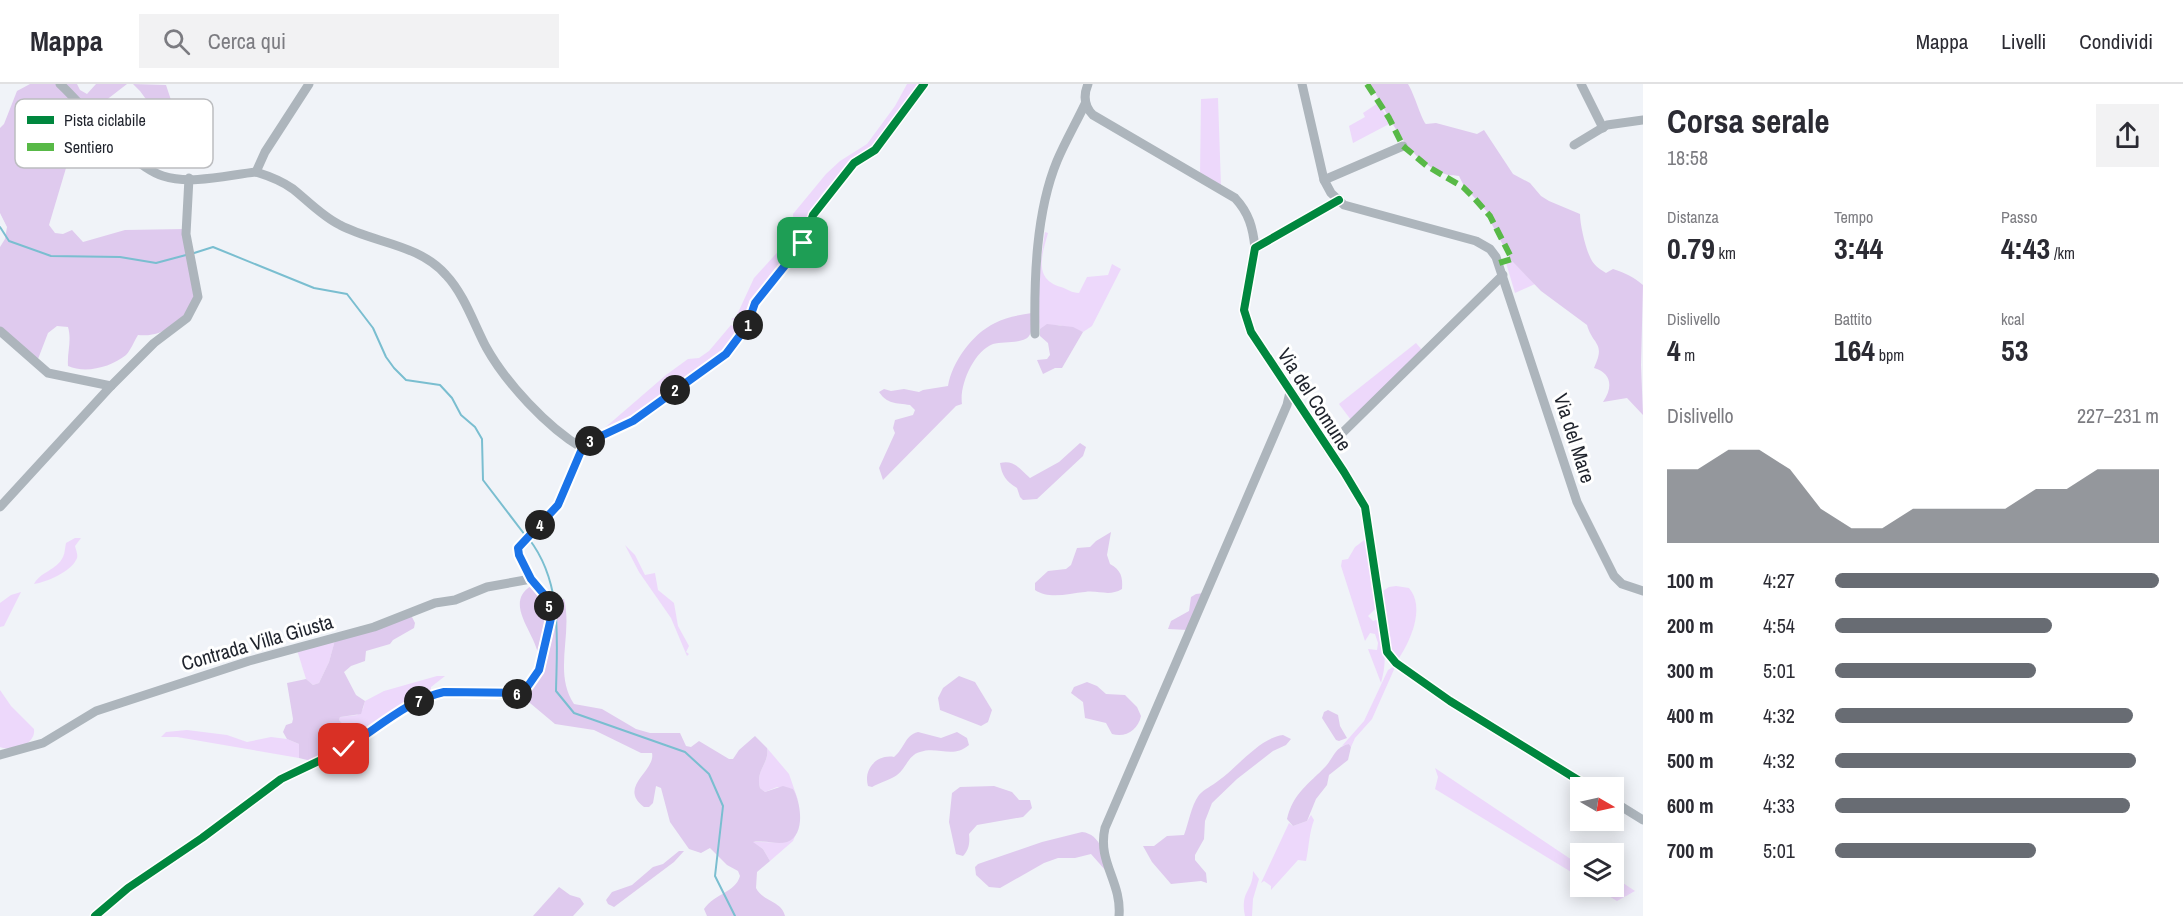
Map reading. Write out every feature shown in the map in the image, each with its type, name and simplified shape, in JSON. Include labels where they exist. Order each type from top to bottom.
[{"type":"street","points":[[60,84],[73,99]]},
{"type":"street","points":[[256,172],[265,152],[309,84]]},
{"type":"street","points":[[95,916],[128,888],[202,838],[280,779],[344,749],[416,702],[444,692],[521,695],[539,670],[551,618],[548,599],[531,579],[518,548],[558,505],[584,444],[633,421],[726,354],[747,326],[755,303],[803,243],[813,214],[854,163],[874,150],[924,84]]},
{"type":"street","points":[[1035,333],[1034,287],[1046,201],[1057,162],[1085,104],[1084,96],[1088,84]]},
{"type":"street","points":[[1255,248],[1339,200],[1331,193],[1324,180],[1302,84]]},
{"type":"street","points":[[1581,84],[1603,128]]},
{"type":"street","name":"Via del Comune","points":[[1085,104],[1088,110],[1101,121],[1235,198],[1245,209],[1250,219],[1255,248],[1244,310],[1251,332],[1365,507],[1383,635],[1391,659],[1450,701],[1572,777]]},
{"type":"street","points":[[1574,145],[1603,128],[1643,120]]},
{"type":"street","points":[[1324,180],[1403,146]]},
{"type":"street","points":[[150,168],[165,177],[189,178],[256,172],[277,179],[338,225],[413,252],[435,265],[447,275],[500,370],[547,424],[582,448]]},
{"type":"street","points":[[0,507],[111,386],[154,343],[187,318],[194,309],[198,297],[184,220],[189,178]]},
{"type":"street","name":"Via del Mare","points":[[1339,200],[1344,205],[1484,244],[1496,257],[1577,502],[1614,576],[1622,584],[1643,591]]},
{"type":"street","points":[[1327,448],[1503,275]]},
{"type":"street","points":[[0,331],[48,373],[111,386]]},
{"type":"street","points":[[1119,916],[1120,900],[1102,848],[1105,828],[1274,437],[1290,392]]},
{"type":"street","name":"Contrada Villa Giusta","points":[[0,755],[43,742],[107,707],[249,661],[374,627],[435,603],[455,600],[487,587],[531,579]]},
{"type":"street","points":[[1624,808],[1643,820]]},
{"type":"shaded area","points":[[30,84],[57,84],[71,99],[15,99],[15,168],[66,168],[49,225],[55,233],[63,234],[72,230],[83,242],[125,230],[185,229],[195,300],[178,321],[164,331],[138,335],[126,355],[98,368],[83,369],[68,366],[70,337],[68,327],[57,326],[48,333],[38,359],[0,327],[0,247],[5,239],[7,227],[0,213],[0,128],[4,124],[17,91]]},
{"type":"shaded area","points":[[62,84],[77,84],[80,90],[87,94],[96,84],[127,84],[108,99],[77,99]]},
{"type":"shaded area","points":[[133,84],[166,85],[171,99],[146,99]]},
{"type":"shaded area","points":[[907,84],[920,84],[875,146],[838,175],[822,194],[809,217],[804,237],[746,322],[742,324],[731,319],[736,317],[754,278],[794,234],[793,214],[826,174],[840,161],[867,144],[895,106]]},
{"type":"shaded area","points":[[1370,84],[1408,84],[1426,124],[1436,123],[1477,134],[1484,130],[1513,174],[1530,183],[1541,196],[1549,201],[1580,214],[1586,245],[1596,266],[1606,273],[1613,269],[1621,272],[1633,277],[1643,285],[1641,365],[1643,415],[1627,398],[1603,402],[1609,382],[1604,373],[1594,368],[1599,349],[1587,325],[1541,291],[1511,260],[1489,219],[1491,216],[1464,186],[1459,176],[1447,175],[1431,167],[1409,148]]},
{"type":"shaded area","points":[[1218,98],[1221,186],[1200,175],[1201,99]]},
{"type":"shaded area","points":[[1378,103],[1391,123],[1353,143],[1349,126],[1365,117],[1363,113]]},
{"type":"shaded area","points":[[1045,232],[1048,233],[1042,265],[1046,278],[1052,283],[1079,293],[1087,277],[1108,275],[1112,264],[1121,269],[1092,326],[1083,332],[1059,325],[1040,329],[1038,293],[1040,268]]},
{"type":"shaded area","points":[[1511,260],[1535,284],[1515,293],[1506,263]]},
{"type":"shaded area","points":[[1032,313],[1032,328],[1029,336],[1026,339],[993,344],[986,348],[974,361],[965,379],[962,404],[956,406],[883,480],[879,468],[895,433],[893,428],[895,420],[913,415],[915,410],[910,405],[889,401],[879,392],[884,389],[891,391],[904,389],[919,392],[948,386],[959,358],[979,334],[999,321]]},
{"type":"shaded area","points":[[1047,324],[1073,327],[1083,332],[1062,368],[1055,368],[1043,374],[1037,360],[1047,359],[1050,355],[1048,343],[1040,336],[1040,329]]},
{"type":"shaded area","points":[[731,325],[742,331],[732,346],[636,418],[593,438],[666,375],[688,359],[699,358],[709,351]]},
{"type":"shaded area","points":[[1416,343],[1422,350],[1351,420],[1339,404]]},
{"type":"shaded area","points":[[1080,443],[1086,447],[1083,456],[1037,499],[1023,500],[1017,488],[1003,475],[1000,463],[1005,462],[1017,466],[1030,478],[1059,462]]},
{"type":"shaded area","points":[[1111,532],[1107,555],[1110,564],[1120,574],[1122,589],[1113,593],[1090,592],[1060,595],[1047,595],[1035,590],[1035,583],[1048,571],[1066,569],[1071,565],[1077,548],[1090,547]]},
{"type":"shaded area","points":[[75,538],[81,538],[75,546],[76,560],[69,569],[58,576],[34,584],[40,576],[60,562],[66,543]]},
{"type":"shaded area","points":[[1367,538],[1377,607],[1368,616],[1373,621],[1379,619],[1385,651],[1381,683],[1368,649],[1377,650],[1378,643],[1375,634],[1370,633],[1365,641],[1341,566],[1342,560],[1348,559],[1355,547]]},
{"type":"shaded area","points":[[625,545],[635,555],[645,575],[655,573],[658,590],[674,603],[678,626],[689,646],[687,656],[671,618],[639,572]]},
{"type":"shaded area","points":[[531,586],[547,592],[556,601],[564,599],[566,612],[565,679],[574,704],[602,709],[636,729],[650,733],[680,733],[686,746],[691,747],[699,741],[729,759],[733,759],[739,750],[755,736],[767,748],[759,776],[760,788],[765,792],[783,786],[793,789],[800,810],[799,826],[793,838],[783,843],[753,842],[763,849],[770,861],[757,872],[756,888],[759,893],[780,907],[785,916],[707,916],[704,909],[708,904],[734,886],[740,876],[738,871],[727,865],[710,848],[701,853],[689,849],[670,822],[661,788],[656,786],[653,803],[649,807],[644,807],[637,800],[634,793],[636,786],[652,760],[652,753],[641,753],[594,730],[555,724],[524,698],[539,667],[538,653],[524,622],[520,602],[523,594]]},
{"type":"shaded area","points":[[1389,587],[1409,588],[1416,605],[1411,635],[1397,661],[1390,651],[1380,593]]},
{"type":"shaded area","points":[[21,592],[4,626],[0,627],[0,603],[11,595]]},
{"type":"shaded area","points":[[1204,593],[1188,630],[1168,629],[1171,621],[1189,611],[1191,597]]},
{"type":"shaded area","points":[[410,613],[415,623],[414,628],[390,644],[366,651],[365,661],[351,666],[344,672],[356,695],[365,701],[361,714],[340,717],[339,720],[357,738],[311,761],[299,758],[299,744],[287,739],[283,732],[286,725],[292,723],[293,719],[287,683],[306,679],[313,685],[319,683],[329,662],[335,640]]},
{"type":"shaded area","points":[[335,640],[329,662],[319,683],[313,685],[306,679],[297,650]]},
{"type":"shaded area","points":[[1396,665],[1372,719],[1355,738],[1351,747],[1349,744],[1342,746],[1364,721],[1388,670]]},
{"type":"shaded area","points":[[437,676],[445,676],[431,687],[431,692],[357,738],[339,720],[340,717],[357,715],[363,709],[365,701],[384,691]]},
{"type":"shaded area","points":[[959,676],[975,682],[992,710],[988,722],[981,726],[940,710],[938,698],[943,688]]},
{"type":"shaded area","points":[[1087,682],[1097,686],[1106,694],[1125,695],[1137,707],[1141,716],[1131,732],[1122,735],[1112,734],[1106,723],[1085,718],[1083,702],[1071,693],[1074,687]]},
{"type":"shaded area","points":[[0,690],[11,706],[34,729],[34,735],[23,746],[11,749],[0,747]]},
{"type":"shaded area","points":[[1328,710],[1338,715],[1340,726],[1347,738],[1336,740],[1322,718],[1324,712]]},
{"type":"shaded area","points":[[187,730],[227,735],[247,742],[271,737],[287,739],[299,744],[299,758],[177,737],[161,737],[166,732]]},
{"type":"shaded area","points":[[918,732],[941,738],[957,732],[967,738],[969,745],[957,751],[933,750],[916,754],[897,775],[872,787],[868,786],[868,774],[873,764],[882,758],[894,757],[907,739]]},
{"type":"shaded area","points":[[1283,735],[1291,739],[1286,745],[1273,751],[1237,779],[1212,803],[1205,821],[1204,839],[1195,855],[1195,860],[1206,873],[1207,883],[1201,881],[1171,884],[1152,862],[1143,846],[1154,846],[1167,836],[1184,835],[1196,799],[1201,793],[1257,747],[1274,737]]},
{"type":"shaded area","points":[[1349,744],[1351,747],[1348,760],[1329,775],[1327,785],[1316,799],[1307,821],[1293,826],[1287,819],[1297,796],[1338,750]]},
{"type":"shaded area","points":[[767,748],[789,774],[799,803],[793,789],[777,787],[765,792],[760,788],[759,776]]},
{"type":"shaded area","points":[[1435,768],[1570,859],[1570,871],[1435,789],[1438,777]]},
{"type":"shaded area","points":[[994,786],[1012,792],[1019,800],[1030,800],[1032,808],[1023,817],[977,825],[969,834],[969,846],[965,854],[963,856],[956,854],[949,822],[952,793],[960,787]]},
{"type":"shaded area","points":[[1311,815],[1314,820],[1306,861],[1298,860],[1271,890],[1271,886],[1264,881],[1261,883],[1289,823],[1293,826],[1307,821]]},
{"type":"shaded area","points":[[1082,832],[1098,841],[1106,871],[1091,854],[1075,858],[1058,858],[1044,863],[1000,888],[989,887],[976,875],[975,867],[978,864],[1042,842]]},
{"type":"shaded area","points":[[796,834],[793,841],[770,861],[763,849],[752,842],[782,842]]},
{"type":"shaded area","points":[[679,851],[684,851],[674,862],[614,907],[608,904],[606,900],[612,892],[632,885],[653,867],[663,864]]},
{"type":"shaded area","points":[[1253,871],[1259,879],[1253,899],[1252,916],[1245,916],[1244,901]]},
{"type":"shaded area","points":[[1624,884],[1635,891],[1617,901],[1610,897],[1624,897]]},
{"type":"shaded area","points":[[559,887],[570,895],[580,898],[584,904],[573,916],[533,916]]},
{"type":"waterway","points":[[0,227],[9,241],[51,256],[120,257],[156,263],[186,255]]},
{"type":"waterway","points":[[191,254],[213,247],[314,288],[347,294],[373,328],[386,357],[394,368],[406,380],[440,385],[452,398],[461,415],[475,427],[482,439],[483,480],[525,535]]},
{"type":"waterway","points":[[529,539],[540,556],[553,593],[557,632],[556,691],[574,713],[685,752],[709,774],[723,806],[715,876],[735,916]]},
{"type":"marked path","points":[[1367,84],[1389,118],[1403,146],[1427,166],[1463,187],[1490,216],[1512,259],[1499,263]]},
{"type":"cycle path","points":[[95,916],[128,888],[202,838],[281,779],[344,749],[416,702],[444,692],[521,695],[539,670],[551,618],[548,599],[531,579],[518,548],[558,505],[584,444],[633,421],[726,354],[747,326],[755,303],[803,243],[813,215],[854,163],[875,150],[924,84]]},
{"type":"cycle path","points":[[1339,200],[1255,248],[1244,310],[1251,332],[1365,507],[1387,652],[1396,663],[1450,701],[1573,777]]},
{"type":"route","points":[[344,749],[416,702],[434,694],[465,692],[521,695],[523,693],[539,670],[551,618],[548,599],[531,579],[518,548],[558,505],[584,444],[633,421],[726,354],[747,326],[755,303],[803,243]]}]
